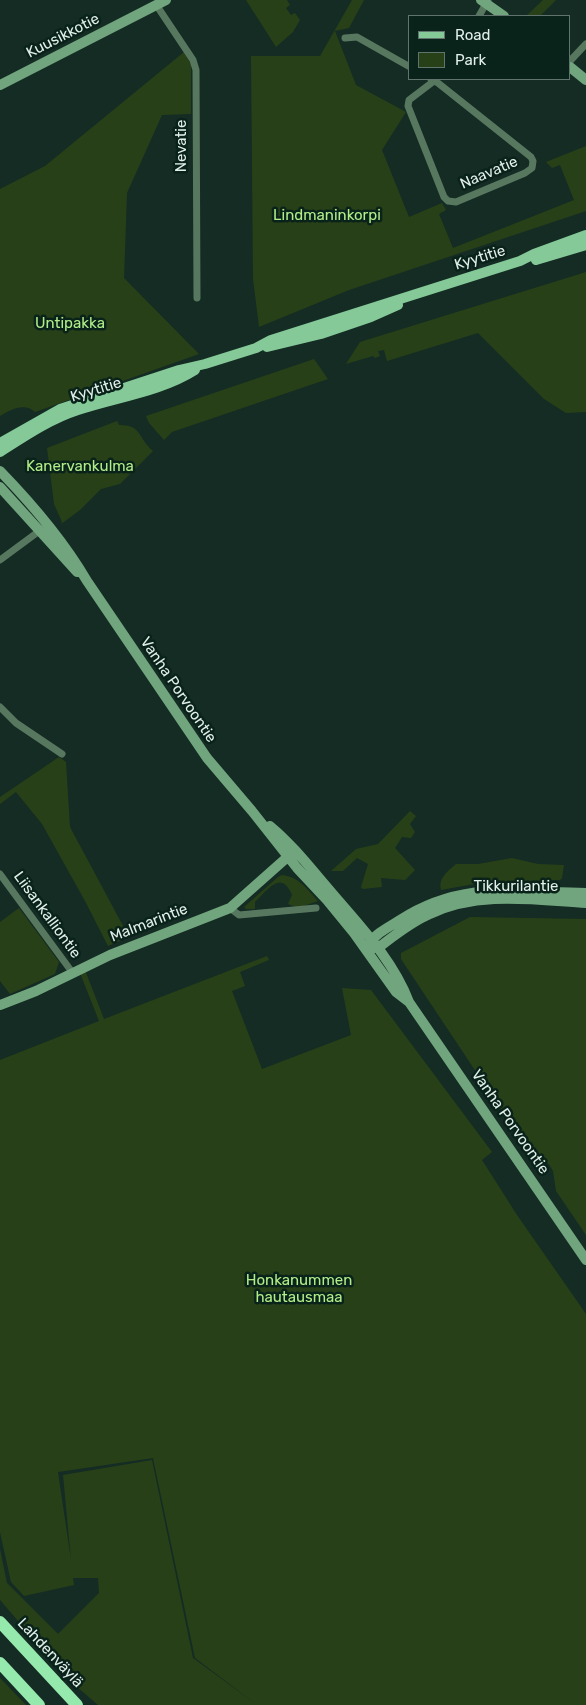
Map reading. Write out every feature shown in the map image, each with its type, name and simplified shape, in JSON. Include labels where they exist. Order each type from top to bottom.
[{"type":"highway","name":"Lahdenväylä","points":[[0,1622],[77,1705]]},
{"type":"highway","points":[[0,1663],[39,1705]]},
{"type":"main road","points":[[485,1],[503,15]]},
{"type":"main road","name":"Kuusikkotie","points":[[0,85],[162,3]]},
{"type":"main road","points":[[571,68],[586,80]]},
{"type":"main road","name":"Kyytitie","points":[[0,443],[60,409],[178,370],[205,364],[256,348],[271,340],[520,261],[586,235]]},
{"type":"main road","name":"Kyytitie","points":[[520,261],[536,260],[586,245]]},
{"type":"main road","name":"Kyytitie","points":[[0,452],[28,433],[61,416],[162,385],[190,374],[205,364]]},
{"type":"main road","name":"Vanha Porvoontie","points":[[0,471],[44,527]]},
{"type":"main road","name":"Vanha Porvoontie","points":[[0,487],[44,527],[72,556],[207,758],[375,944],[402,985],[409,1002],[586,1260]]},
{"type":"main road","name":"Vanha Porvoontie","points":[[292,853],[366,949],[396,992],[409,1002]]},
{"type":"main road","name":"Malmarintie","points":[[0,1005],[36,991],[72,972],[130,946],[230,908],[292,853]]},
{"type":"main road","name":"Tikkurilantie","points":[[375,944],[421,907],[450,896],[498,891],[586,893]]},
{"type":"main road","name":"Tikkurilantie","points":[[366,949],[427,915],[470,901],[489,899],[586,904]]},
{"type":"street","points":[[479,15],[485,1]]},
{"type":"street","name":"Nevatie","points":[[162,3],[193,60],[196,70],[196,298]]},
{"type":"street","points":[[345,38],[358,37],[408,66]]},
{"type":"street","points":[[571,60],[586,44]]},
{"type":"street","name":"Naavatie","points":[[433,80],[409,100],[408,106],[444,197],[448,201],[456,202],[525,173],[532,168],[534,161],[531,157],[435,80]]},
{"type":"street","points":[[0,560],[44,527]]},
{"type":"street","points":[[0,707],[16,723],[62,754]]},
{"type":"street","name":"Liisankalliontie","points":[[0,874],[72,972]]},
{"type":"street","points":[[230,908],[239,915],[316,908]]},
{"type":"green space","points":[[246,0],[287,0],[290,5],[286,8],[291,15],[295,13],[300,20],[293,32],[276,47]]},
{"type":"green space","name":"Lindmaninkorpi","points":[[352,0],[364,0],[349,28],[335,31],[356,85],[406,112],[382,150],[409,217],[442,203],[446,210],[439,214],[453,248],[574,200],[560,165],[552,168],[546,162],[586,146],[586,211],[349,290],[259,327],[253,279],[251,56],[320,56]]},
{"type":"green space","points":[[543,0],[556,0],[541,15],[527,15]]},
{"type":"green space","name":"Untipakka","points":[[184,52],[191,64],[191,114],[162,115],[127,193],[124,278],[199,354],[35,412],[22,407],[13,409],[0,416],[0,189],[45,166]]},
{"type":"green space","points":[[586,272],[586,412],[566,413],[544,399],[478,333],[387,361],[384,350],[378,351],[380,356],[375,358],[373,356],[346,364],[360,342]]},
{"type":"green space","points":[[314,359],[328,379],[172,432],[164,440],[149,423],[146,416]]},
{"type":"green space","name":"Kanervankulma","points":[[117,421],[119,425],[132,427],[136,430],[153,451],[120,484],[101,489],[80,510],[61,524],[62,522],[54,504],[47,448]]},
{"type":"green space","points":[[59,757],[66,762],[70,827],[129,937],[108,946],[42,824],[16,792],[0,804],[0,797]]},
{"type":"green space","points":[[410,811],[416,816],[410,824],[415,832],[411,838],[402,837],[395,848],[415,870],[405,880],[381,878],[382,887],[363,889],[361,887],[368,864],[357,858],[343,871],[331,871],[356,849],[378,844]]},
{"type":"green space","points":[[512,858],[538,864],[564,865],[562,878],[560,880],[485,882],[441,890],[442,878],[456,864],[478,864]]},
{"type":"green space","points":[[282,875],[298,881],[318,901],[298,908],[288,904],[292,895],[288,887],[283,883],[279,883],[274,884],[255,902],[255,909],[246,909],[244,907],[278,877]]},
{"type":"green space","points":[[19,908],[59,962],[55,974],[10,994],[0,981],[0,922]]},
{"type":"green space","points":[[470,917],[586,919],[586,1235],[556,1191],[553,1171],[550,1166],[547,1162],[530,1153],[401,959],[401,953]]},
{"type":"green space","name":"Honkanummen hautausmaa","points":[[267,956],[269,960],[240,972],[245,986],[232,991],[262,1069],[351,1035],[342,988],[371,990],[492,1152],[482,1160],[517,1215],[586,1314],[586,1705],[98,1705],[68,1679],[0,1600],[0,1549],[7,1583],[58,1634],[99,1593],[98,1578],[73,1578],[74,1585],[24,1596],[11,1582],[0,1532],[0,1060],[99,1021],[80,973],[85,970],[104,1019]],"holes":[[[153,1458],[195,1658],[256,1704],[193,1658],[152,1460],[63,1475],[71,1560],[58,1472]]]},
{"type":"green space","points":[[0,1678],[26,1705],[0,1705]]}]
